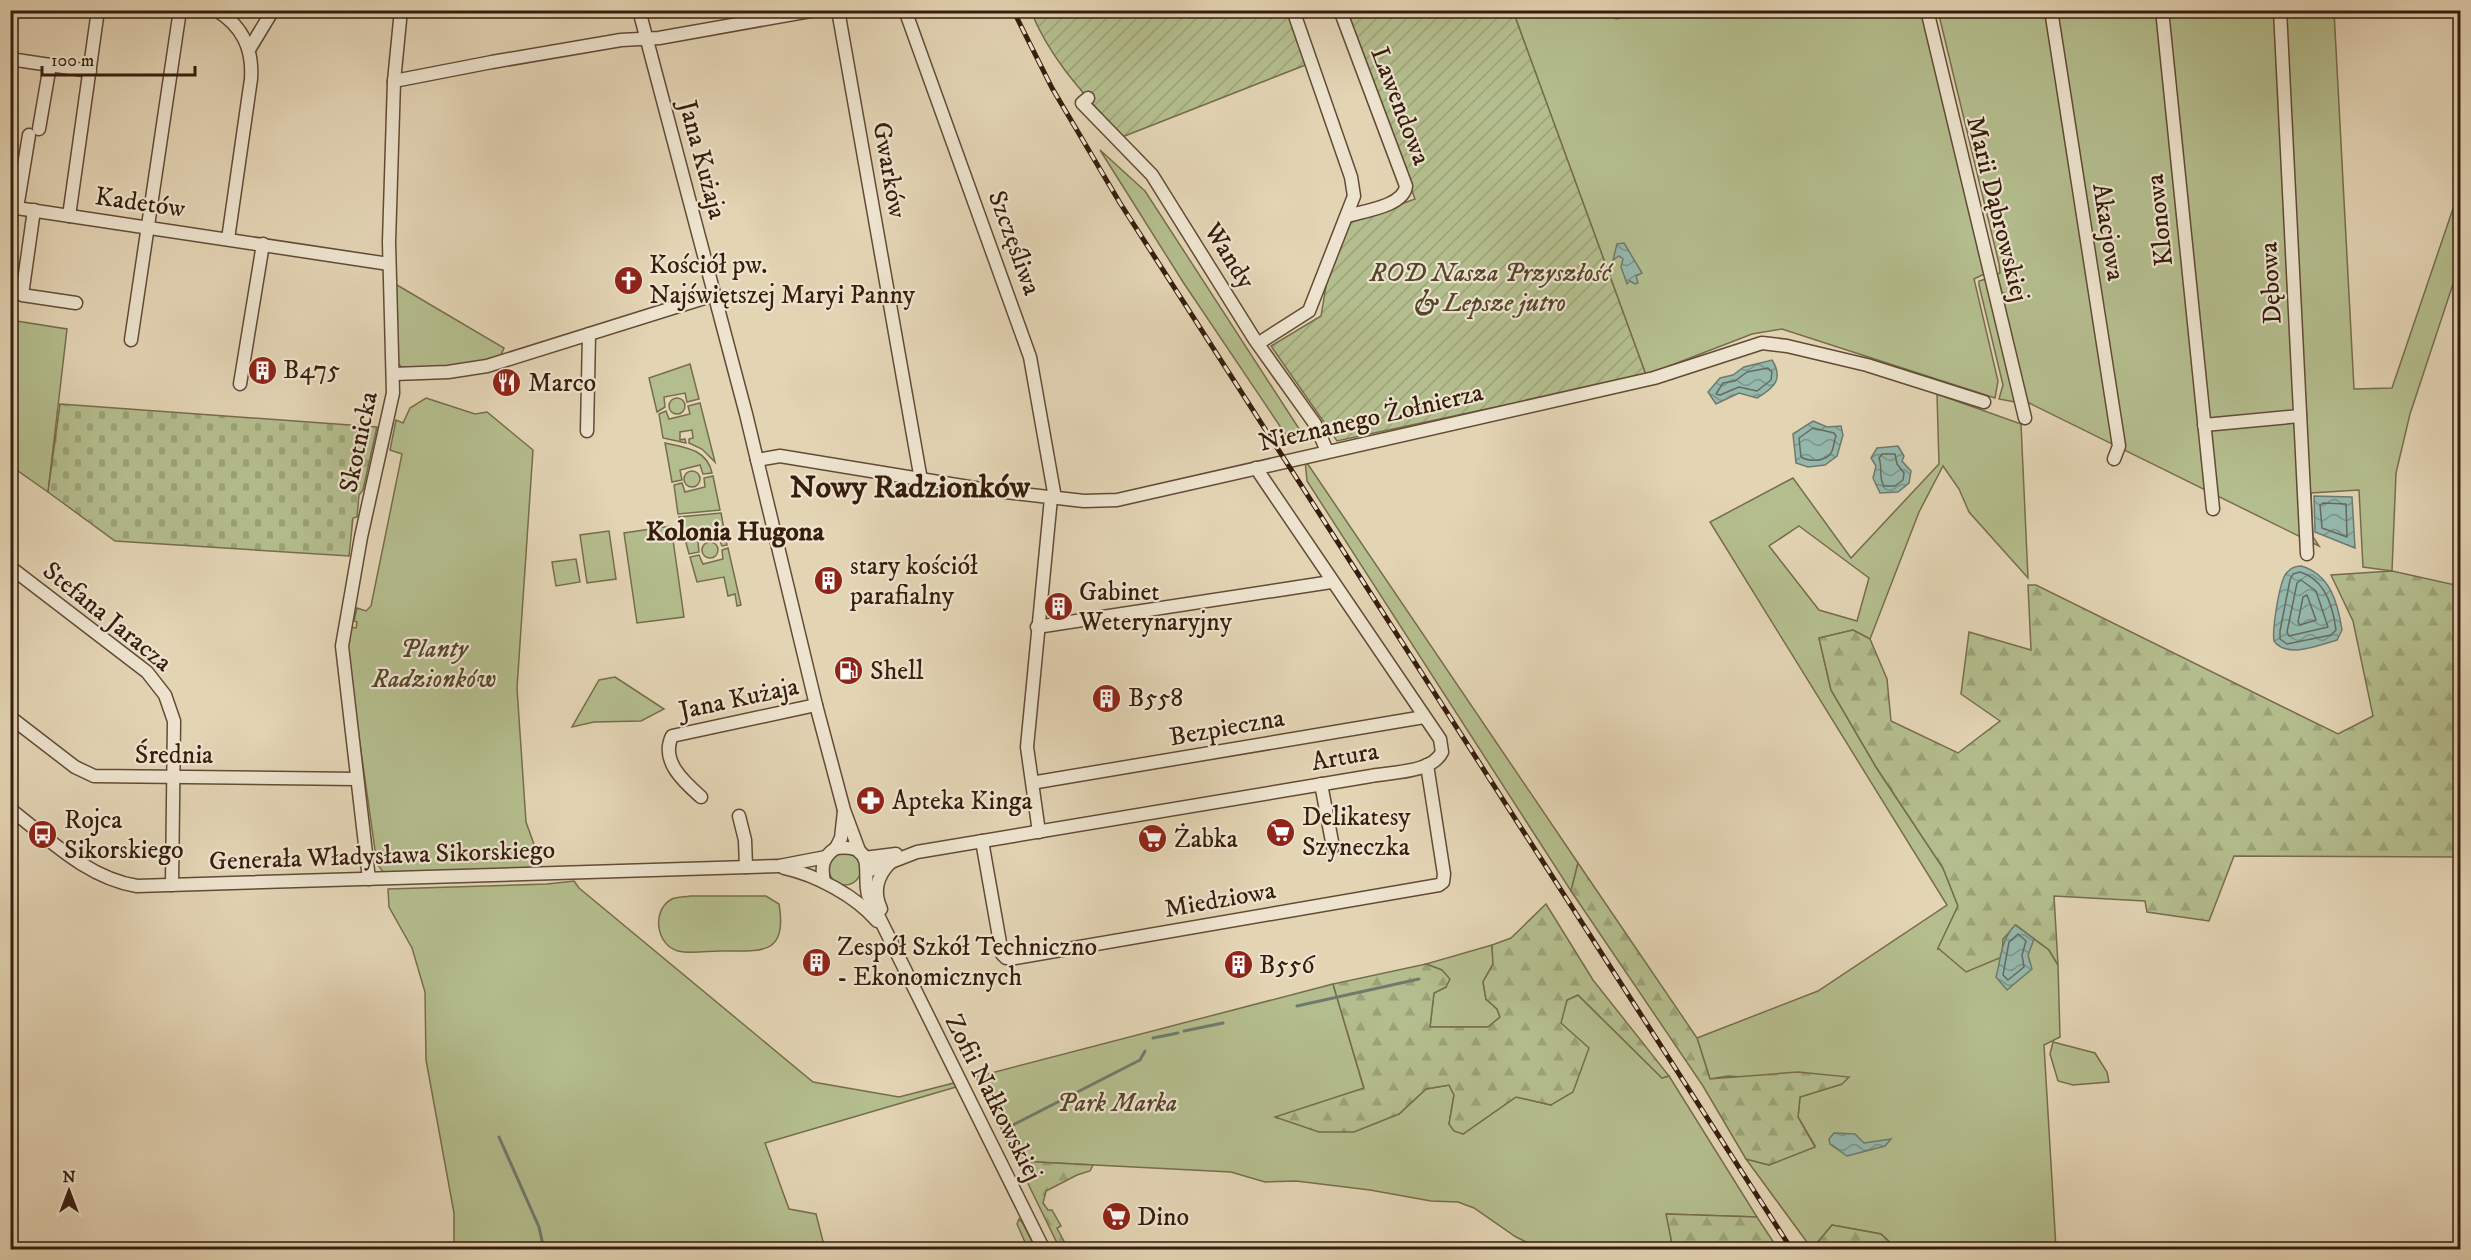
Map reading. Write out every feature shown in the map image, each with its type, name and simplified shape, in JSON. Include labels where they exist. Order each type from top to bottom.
[{"type":"street","points":[[69,216],[98,10]]},
{"type":"street","points":[[131,340],[149,232],[147,227],[180,10]]},
{"type":"street","points":[[216,10],[236,26],[250,48],[251,79],[228,239]]},
{"type":"street","points":[[250,48],[273,10]]},
{"type":"street","name":"Skotnicka","points":[[369,879],[342,646],[361,537],[392,400],[394,374],[389,264],[394,81],[401,10]]},
{"type":"street","name":"Jana Kużaja","points":[[639,10],[758,460],[816,705],[844,810],[862,855]]},
{"type":"street","points":[[394,81],[492,62],[646,37],[658,38],[816,10]]},
{"type":"street","name":"Gwarków","points":[[838,10],[921,480]]},
{"type":"street","name":"Szczęśliwa","points":[[904,10],[1030,357],[1053,498],[1036,627],[1027,747],[1039,832]]},
{"type":"street","points":[[1259,343],[1309,311],[1354,196],[1351,177],[1293,10]]},
{"type":"street","name":"Lawendowa","points":[[1340,10],[1406,186],[1405,193],[1396,200],[1347,216]]},
{"type":"street","name":"Marii Dąbrowskiej","points":[[1928,10],[2025,418]]},
{"type":"street","name":"Akacjowa","points":[[2051,10],[2119,446],[2114,459]]},
{"type":"street","name":"Klonowa","points":[[2162,10],[2213,509]]},
{"type":"street","name":"Dębowa","points":[[2280,10],[2307,554]]},
{"type":"street","points":[[10,59],[90,71]]},
{"type":"street","points":[[14,207],[50,65]]},
{"type":"street","name":"Wandy","points":[[1088,98],[1082,103],[1152,176],[1259,343],[1315,424],[1327,451]]},
{"type":"street","name":"Kadetów","points":[[14,207],[389,264]]},
{"type":"street","points":[[34,210],[22,295],[76,303]]},
{"type":"street","points":[[240,384],[263,244]]},
{"type":"street","points":[[394,374],[469,370],[714,295]]},
{"type":"street","points":[[587,431],[589,334]]},
{"type":"street","name":"Nieznanego Żołnierza","points":[[758,460],[780,456],[921,480],[1100,502],[1654,378],[1762,343],[1787,346],[1867,365],[1984,402]]},
{"type":"street","points":[[2204,425],[2300,416]]},
{"type":"street","points":[[1256,468],[1443,747],[1440,756],[1427,765]]},
{"type":"street","name":"Stefana Jaracza","points":[[10,567],[147,672],[160,686],[170,704],[174,721],[172,885]]},
{"type":"street","points":[[1036,627],[1331,582]]},
{"type":"street","name":"Jana Kużaja","points":[[701,796],[674,770],[669,743],[672,736],[816,705]]},
{"type":"street","name":"Średnia","points":[[10,717],[87,773],[102,777],[357,779]]},
{"type":"street","name":"Bezpieczna","points":[[1037,782],[1424,717]]},
{"type":"street","name":"Artura","points":[[862,855],[912,853],[1427,765]]},
{"type":"street","name":"Miedziowa","points":[[982,841],[1002,954],[1006,958],[1436,886],[1442,884],[1444,874],[1427,765]]},
{"type":"street","points":[[1321,784],[1333,847]]},
{"type":"street","name":"Generała Władysława Sikorskiego","points":[[10,809],[68,855],[106,877],[137,886],[779,866]]},
{"type":"street","name":"Jana Kużaja","points":[[836,848],[841,838],[844,810]]},
{"type":"street","points":[[740,816],[745,840],[746,867]]},
{"type":"street","points":[[824,882],[822,865],[826,857],[836,848],[852,848],[862,855],[867,875],[868,895],[887,934]]},
{"type":"street","name":"Artura","points":[[867,875],[891,861],[912,853]]},
{"type":"street","points":[[779,866],[826,857]]},
{"type":"street","points":[[887,934],[876,894],[881,874],[891,861]]},
{"type":"street","points":[[779,866],[800,871],[824,882],[865,908],[887,934]]},
{"type":"street","points":[[836,891],[852,891],[867,875]]},
{"type":"street","name":"Zofii Nałkowskiej","points":[[887,934],[1044,1250]]},
{"type":"green space","points":[[1031,11],[1288,11],[1308,64],[1122,137],[1059,62],[1048,46]]},
{"type":"green space","name":"ROD Nasza Przyszłość & Lepsze jutro","points":[[1346,11],[1513,11],[1646,375],[1337,441],[1271,346],[1321,316],[1328,274],[1348,223],[1415,199]]},
{"type":"green space","points":[[1513,11],[1922,11],[1984,274],[1974,279],[1998,381],[1995,398],[1782,329],[1752,334],[1646,375]]},
{"type":"green space","points":[[1938,11],[2334,11],[2354,389],[2392,388],[2460,188],[2460,263],[2410,414],[2396,473],[2392,571],[2363,567],[2359,490],[2311,493],[2313,537],[2319,546],[2027,402],[2003,299],[2006,298],[2002,293],[1997,274],[2000,273],[1999,264]]},
{"type":"green space","points":[[1100,150],[1145,191],[1305,438],[1292,444],[1183,282]]},
{"type":"green space","points":[[1986,279],[2015,402],[1999,399],[2003,385],[1979,285],[1979,281]]},
{"type":"green space","points":[[397,285],[504,348],[500,357],[443,369],[402,368],[398,363],[395,286]]},
{"type":"green space","points":[[10,320],[67,329],[48,492],[11,466]]},
{"type":"green space","points":[[690,364],[699,399],[687,402],[685,393],[664,397],[665,407],[657,412],[649,378]]},
{"type":"green space","points":[[1937,394],[2021,424],[2028,578],[1969,512],[1959,489],[1943,466],[1919,512],[1870,639],[1853,630],[1819,638],[1831,690],[1876,767],[1943,868],[1958,906],[1938,949],[2015,925],[2049,950],[2058,965],[2060,1037],[2044,1045],[2056,1249],[1897,1249],[1881,1234],[1832,1225],[1812,1249],[1746,1159],[1769,1165],[1815,1146],[1798,1117],[1800,1097],[1842,1084],[1728,1076],[1710,1079],[1697,1038],[1818,991],[1947,905],[1710,522],[1793,478],[1851,558],[1939,464]],"holes":[[[1799,526],[1869,578],[1857,621],[1819,610],[1769,546]]]},
{"type":"green space","name":"Planty Radzionków","points":[[426,398],[475,414],[487,412],[533,450],[517,688],[526,822],[540,861],[530,868],[384,873],[377,864],[347,653],[350,627],[356,628],[357,622],[354,621],[357,608],[366,611],[371,606],[402,454],[390,450],[396,420],[403,423],[410,408]]},
{"type":"green space","points":[[677,398],[685,406],[677,414],[669,406]]},
{"type":"green space","points":[[700,403],[715,462],[702,449],[689,443],[689,439],[693,438],[692,430],[680,432],[680,440],[685,439],[686,443],[663,438],[659,414],[666,411],[669,419],[690,414],[688,406]]},
{"type":"green space","points":[[60,404],[377,427],[363,490],[359,495],[357,517],[353,518],[349,556],[115,541],[48,492]]},
{"type":"green space","points":[[665,443],[694,450],[705,459],[712,473],[703,474],[700,465],[680,470],[682,480],[672,482]]},
{"type":"green space","points":[[1305,460],[1578,863],[1571,891],[1307,481]]},
{"type":"green space","points":[[692,471],[698,473],[700,479],[698,485],[692,487],[686,485],[684,479],[686,473]]},
{"type":"green space","points":[[713,476],[720,510],[678,514],[674,485],[682,483],[685,492],[705,487],[704,478]]},
{"type":"green space","points":[[721,513],[727,545],[722,546],[718,537],[698,542],[699,552],[689,554],[679,517]]},
{"type":"green space","points":[[671,526],[684,617],[637,623],[624,533]]},
{"type":"green space","points":[[609,531],[616,579],[587,583],[580,535]]},
{"type":"green space","points":[[710,542],[718,550],[710,558],[702,550]]},
{"type":"green space","points":[[728,548],[741,605],[737,606],[735,594],[728,596],[724,577],[697,582],[690,557],[699,555],[703,564],[723,559],[722,550]]},
{"type":"green space","points":[[576,559],[580,582],[556,586],[552,562]]},
{"type":"green space","points":[[2392,571],[2460,586],[2460,857],[2234,856],[2209,921],[2147,912],[2145,901],[2054,896],[2058,965],[2049,950],[2016,925],[2003,939],[2002,957],[1966,972],[1938,948],[1958,906],[1943,868],[1876,767],[1831,690],[1819,638],[1853,630],[1870,639],[1887,679],[1891,721],[1958,753],[2000,721],[1961,694],[1969,632],[2031,650],[2028,585],[2036,585],[2338,734],[2373,716],[2353,621],[2331,575]]},
{"type":"green space","points":[[615,677],[664,709],[641,721],[594,722],[572,727],[599,680]]},
{"type":"green space","points":[[845,853],[856,858],[861,869],[856,880],[845,885],[834,880],[829,869],[834,858]]},
{"type":"green space","points":[[1578,863],[1697,1038],[1710,1079],[1798,1072],[1849,1077],[1842,1084],[1800,1097],[1798,1117],[1815,1147],[1769,1165],[1746,1159],[1703,1086],[1571,891]]},
{"type":"green space","points":[[574,881],[579,888],[813,1082],[899,1097],[954,1083],[956,1087],[765,1143],[789,1209],[816,1214],[825,1249],[454,1249],[454,1213],[426,1060],[425,992],[412,948],[389,907],[388,889],[547,884]]},
{"type":"green space","points":[[690,896],[766,896],[779,904],[781,921],[775,942],[759,950],[678,951],[665,942],[661,935],[659,919],[665,904],[672,899]]},
{"type":"green space","points":[[1546,904],[1593,980],[1669,1076],[1662,1078],[1578,995],[1567,1000],[1561,1023],[1589,1048],[1573,1092],[1551,1105],[1516,1097],[1463,1134],[1454,1131],[1449,1124],[1454,1095],[1449,1085],[1426,1089],[1399,1114],[1354,1132],[1319,1132],[1275,1117],[1364,1088],[1333,984],[1426,964],[1442,970],[1450,979],[1446,987],[1434,993],[1430,1027],[1488,1027],[1500,1017],[1497,1009],[1486,999],[1483,982],[1493,964],[1492,945],[1511,938]]},
{"type":"green space","points":[[1492,945],[1493,964],[1483,982],[1486,999],[1497,1009],[1500,1017],[1488,1027],[1430,1027],[1434,993],[1446,987],[1442,970],[1426,964]]},
{"type":"green space","name":"Park Marka","points":[[1333,984],[1364,1089],[1276,1118],[1399,1114],[1426,1089],[1449,1085],[1454,1095],[1449,1124],[1463,1134],[1516,1097],[1551,1105],[1560,1023],[1567,1000],[1578,995],[1662,1078],[1669,1076],[1757,1217],[1667,1214],[1673,1249],[1541,1249],[1516,1237],[1474,1208],[1458,1202],[1431,1201],[1370,1190],[1296,1181],[1265,1182],[1231,1172],[1017,1161],[976,1077]]},
{"type":"green space","points":[[2053,1042],[2095,1053],[2107,1072],[2109,1082],[2073,1085],[2058,1081],[2050,1054]]},
{"type":"green space","points":[[1017,1161],[1093,1165],[1090,1171],[1046,1191],[1043,1203],[1048,1210],[1052,1210],[1061,1226],[1057,1228],[1068,1249],[1060,1249]]},
{"type":"green space","points":[[1666,1214],[1757,1217],[1778,1249],[1673,1249]]},
{"type":"green space","points":[[1019,1219],[1036,1249],[1028,1249],[1017,1224]]},
{"type":"green space","points":[[1832,1225],[1881,1234],[1897,1249],[1812,1249]]},
{"type":"water","points":[[1612,10],[1636,11],[1632,16],[1616,19]]},
{"type":"water","points":[[1624,243],[1642,273],[1636,276],[1638,283],[1635,284],[1630,281],[1627,284],[1621,267],[1623,259],[1619,256],[1613,260],[1617,244]]},
{"type":"water","points":[[1772,360],[1777,378],[1768,391],[1757,398],[1739,393],[1716,404],[1708,392],[1720,378],[1733,375],[1744,367]]},
{"type":"water","points":[[1813,421],[1827,427],[1841,426],[1843,435],[1837,456],[1825,465],[1808,467],[1796,463],[1793,434]]},
{"type":"water","points":[[1898,446],[1904,456],[1902,461],[1911,471],[1909,483],[1898,492],[1880,493],[1873,478],[1876,466],[1871,458],[1877,448]]},
{"type":"water","points":[[2314,496],[2352,497],[2355,548],[2315,532]]},
{"type":"water","points":[[2301,566],[2311,570],[2326,583],[2335,600],[2342,630],[2337,640],[2295,650],[2280,646],[2274,641],[2274,627],[2280,588],[2285,575],[2292,568]]},
{"type":"water","points":[[2015,925],[2034,939],[2028,955],[2032,969],[2007,990],[1996,977],[2004,943]]},
{"type":"water","points":[[1834,1133],[1855,1134],[1864,1143],[1891,1139],[1885,1146],[1847,1156],[1830,1144],[1829,1139]]},
{"type":"waterway","points":[[1297,1006],[1419,979]]},
{"type":"waterway","points":[[1184,1031],[1223,1023]]},
{"type":"waterway","points":[[1153,1038],[1178,1033]]},
{"type":"waterway","points":[[1007,1128],[1140,1060],[1145,1051]]},
{"type":"waterway","points":[[499,1137],[539,1227],[544,1250]]},
{"type":"railway","points":[[1013,10],[1052,88],[1120,203],[1792,1250]]},
{"type":"place","name":"Kościół pw. Najświętszej Maryi Panny","points":[[628,280]]},
{"type":"place","name":"B475","points":[[262,370]]},
{"type":"place","name":"Marco","points":[[507,383]]},
{"type":"place","name":"stary kościół parafialny","points":[[829,581]]},
{"type":"place","name":"Gabinet Weterynaryjny","points":[[1058,607]]},
{"type":"place","name":"Shell","points":[[849,671]]},
{"type":"place","name":"B558","points":[[1107,698]]},
{"type":"place","name":"Apteka Kinga","points":[[871,801]]},
{"type":"place","name":"Delikatesy Szyneczka","points":[[1281,832]]},
{"type":"place","name":"Rojca Sikorskiego","points":[[43,835]]},
{"type":"place","name":"Żabka","points":[[1153,839]]},
{"type":"place","name":"Zespół Szkół Techniczno - Ekonomicznych","points":[[816,962]]},
{"type":"place","name":"B556","points":[[1238,965]]},
{"type":"place","name":"Dino","points":[[1116,1217]]},
{"type":"district","name":"Nowy Radzionków","points":[[910,488]]},
{"type":"district","name":"Kolonia Hugona","points":[[735,532]]}]
